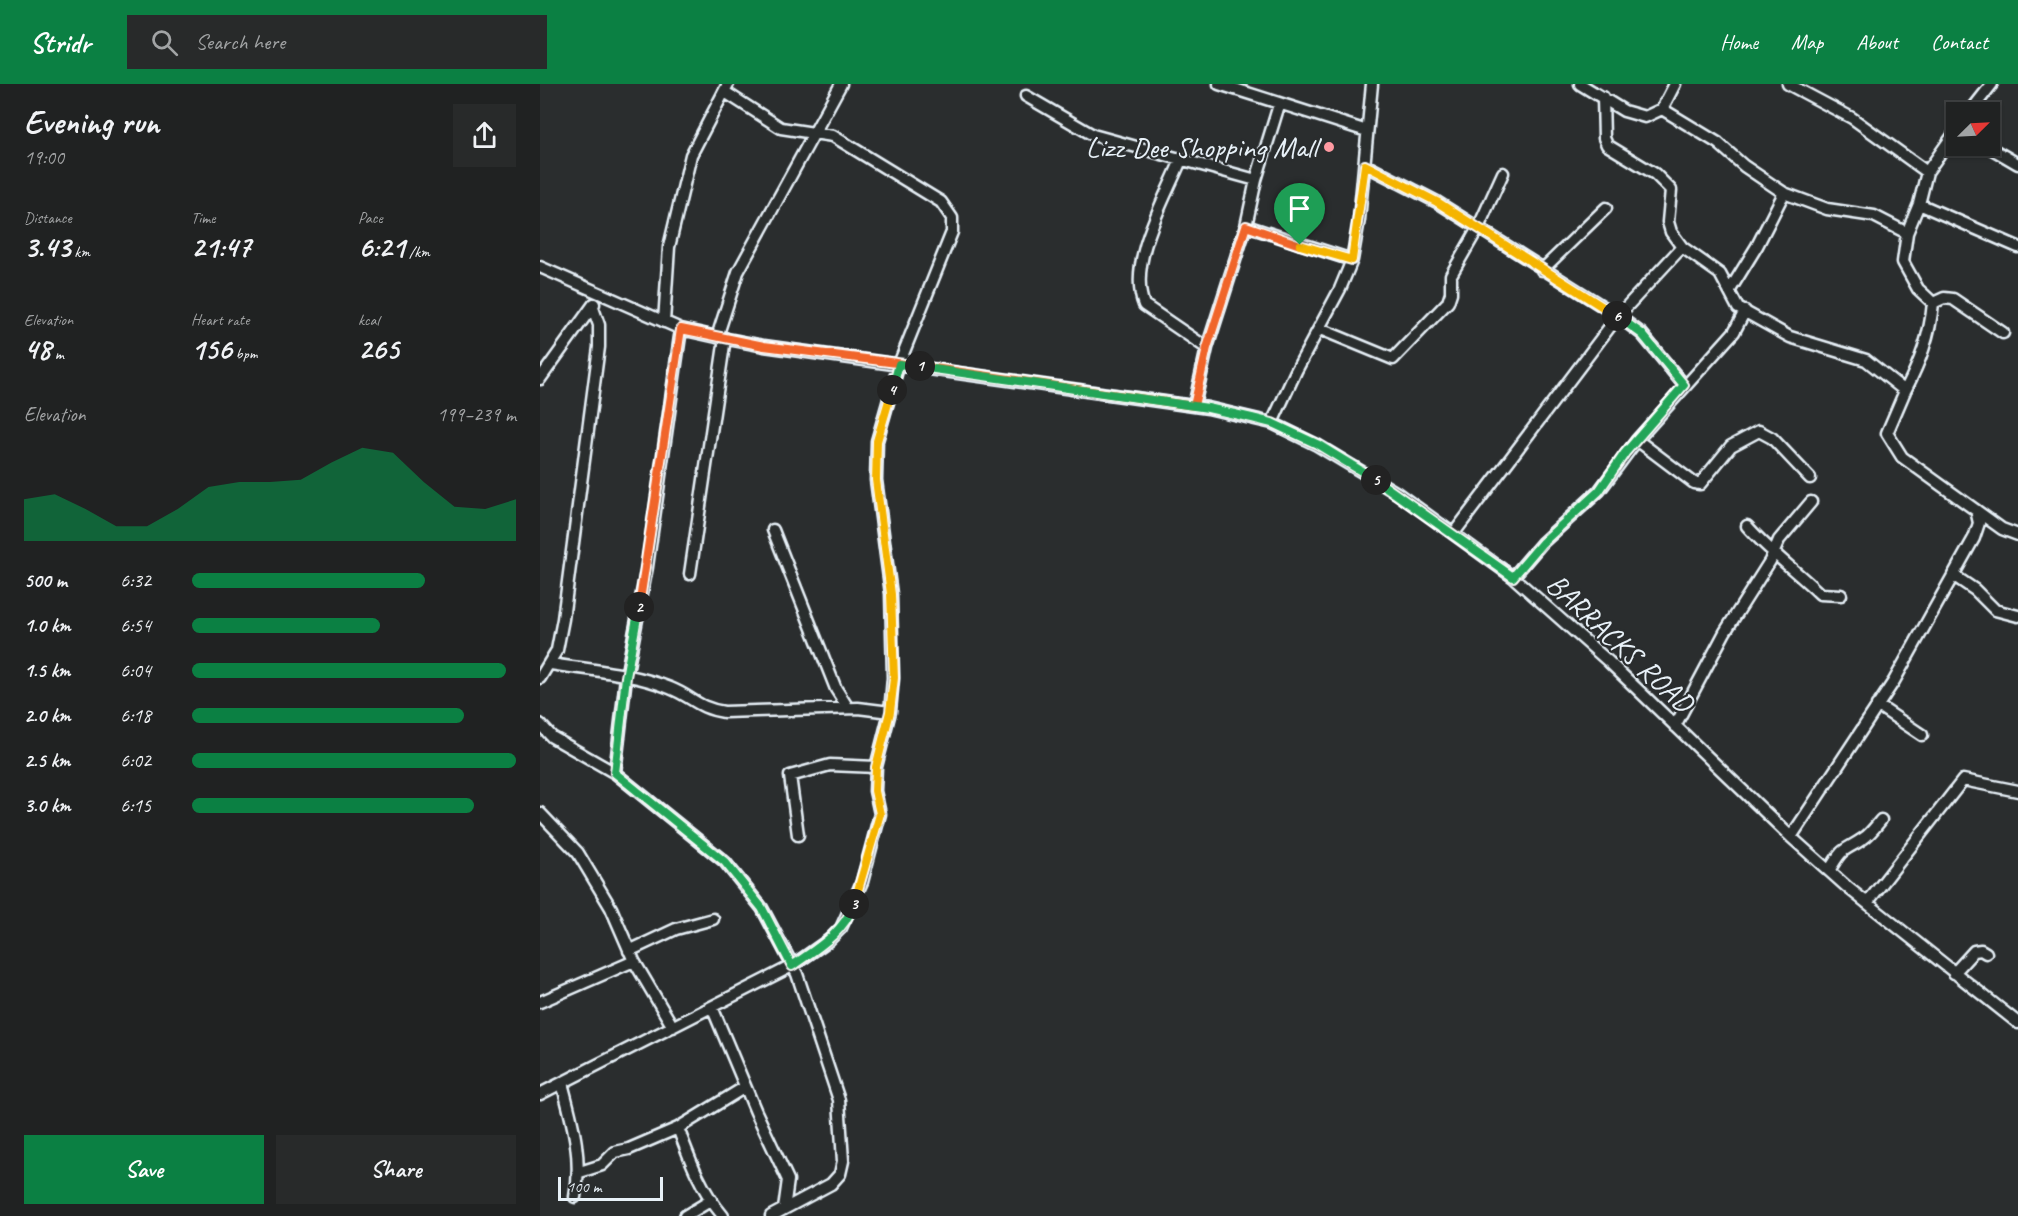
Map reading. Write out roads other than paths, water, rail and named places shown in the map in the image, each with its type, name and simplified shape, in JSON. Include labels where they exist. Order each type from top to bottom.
[{"type":"street","points":[[690,574],[721,337],[738,272],[841,84]]},
{"type":"street","points":[[1219,84],[1367,131]]},
{"type":"street","points":[[1272,423],[1296,370],[1320,329],[1352,260],[1365,165],[1372,84]]},
{"type":"street","points":[[1580,84],[1636,116],[1652,116],[1662,109],[1675,84]]},
{"type":"street","points":[[1788,84],[1852,118],[1927,172]]},
{"type":"street","points":[[1978,102],[1991,85]]},
{"type":"street","points":[[540,1094],[792,966],[829,940],[841,928],[852,909],[880,814],[875,791],[876,767],[890,712],[894,678],[891,594],[876,480],[877,441],[899,364],[952,232],[952,218],[940,202],[833,136],[781,129],[727,88],[691,155],[669,247],[664,322]]},
{"type":"street","points":[[1026,96],[1093,135],[1256,180]]},
{"type":"street","points":[[1603,97],[1604,138],[1607,145],[1655,174],[1671,190],[1668,222],[1671,232],[1682,247],[1720,274],[1738,308],[1790,337],[1866,360],[1905,391]]},
{"type":"street","points":[[1194,406],[1207,348],[1246,226],[1256,180],[1280,105]]},
{"type":"street","points":[[1662,109],[1718,143],[1744,166],[1784,192],[1827,209],[1874,216],[1907,233]]},
{"type":"street","points":[[1933,303],[1918,289],[1903,262],[1907,233],[1919,204],[1927,172],[1946,145]]},
{"type":"street","points":[[2000,154],[2018,164]]},
{"type":"street","points":[[1181,160],[1144,250],[1140,281],[1142,300],[1144,304],[1207,348]]},
{"type":"street","points":[[1365,165],[1437,202],[1618,316],[1642,334],[1684,385]]},
{"type":"street","points":[[1320,329],[1393,359],[1448,302],[1451,293],[1451,275],[1478,228],[1503,173]]},
{"type":"street","points":[[1730,290],[1757,246],[1784,192]]},
{"type":"street","points":[[1919,204],[2018,246]]},
{"type":"street","points":[[1542,270],[1606,208]]},
{"type":"street","points":[[1246,226],[1352,260]]},
{"type":"street","points":[[1454,533],[1618,316],[1682,247]]},
{"type":"street","name":"BARRACKS ROAD","points":[[540,267],[681,329],[764,346],[1194,406],[1272,423],[1349,463],[1454,533],[1513,577],[1565,622],[1829,871],[2018,1023]]},
{"type":"street","points":[[540,379],[593,308],[597,294]]},
{"type":"street","points":[[1933,303],[1944,298],[1953,299],[2003,333]]},
{"type":"street","points":[[1933,303],[1931,327],[1923,354],[1887,433],[1902,457],[2002,529],[2018,535]]},
{"type":"street","points":[[540,678],[551,664],[561,629],[599,347],[599,325],[593,308]]},
{"type":"street","points":[[1513,577],[1542,543],[1599,491],[1637,440],[1734,332],[1745,311]]},
{"type":"street","points":[[615,773],[626,677],[647,567],[681,329]]},
{"type":"street","points":[[1637,440],[1694,483],[1700,484],[1731,446],[1759,431],[1772,438],[1810,478]]},
{"type":"street","points":[[1675,726],[1725,632],[1773,554],[1779,540],[1811,502]]},
{"type":"street","points":[[1791,837],[1894,681],[1978,529],[1976,510]]},
{"type":"street","points":[[1746,526],[1773,554],[1795,569],[1820,594],[1841,595]]},
{"type":"street","points":[[774,530],[836,689],[848,708]]},
{"type":"street","points":[[1953,575],[1975,590],[1995,610],[2018,616]]},
{"type":"street","points":[[551,664],[626,677],[670,688],[705,709],[724,712],[848,708],[890,712]]},
{"type":"street","points":[[1877,705],[1922,735]]},
{"type":"street","points":[[540,724],[552,737]]},
{"type":"street","points":[[540,732],[615,773],[725,862],[762,908],[792,966],[839,1100],[843,1161],[840,1174],[831,1184],[771,1216]]},
{"type":"street","points":[[798,835],[790,776],[830,765],[876,767]]},
{"type":"street","points":[[1867,903],[1963,780],[2018,791]]},
{"type":"street","points":[[540,813],[578,853],[611,908],[631,956],[673,1027]]},
{"type":"street","points":[[1829,871],[1839,853],[1847,846],[1864,838],[1881,820]]},
{"type":"street","points":[[540,1002],[631,956],[676,929],[713,919]]},
{"type":"street","points":[[1954,973],[1974,951],[1981,950],[1986,953]]},
{"type":"street","points":[[712,1007],[745,1087],[788,1180],[784,1209]]},
{"type":"street","points":[[562,1083],[573,1126],[580,1172],[575,1197]]},
{"type":"street","points":[[580,1172],[602,1165],[615,1152],[629,1149],[678,1128],[745,1087]]},
{"type":"street","points":[[678,1128],[696,1174],[710,1201],[723,1216]]},
{"type":"street","points":[[686,1216],[710,1201]]},
{"type":"place","name":"Lizz Dee Shopping Mall","points":[[1329,147]]}]
